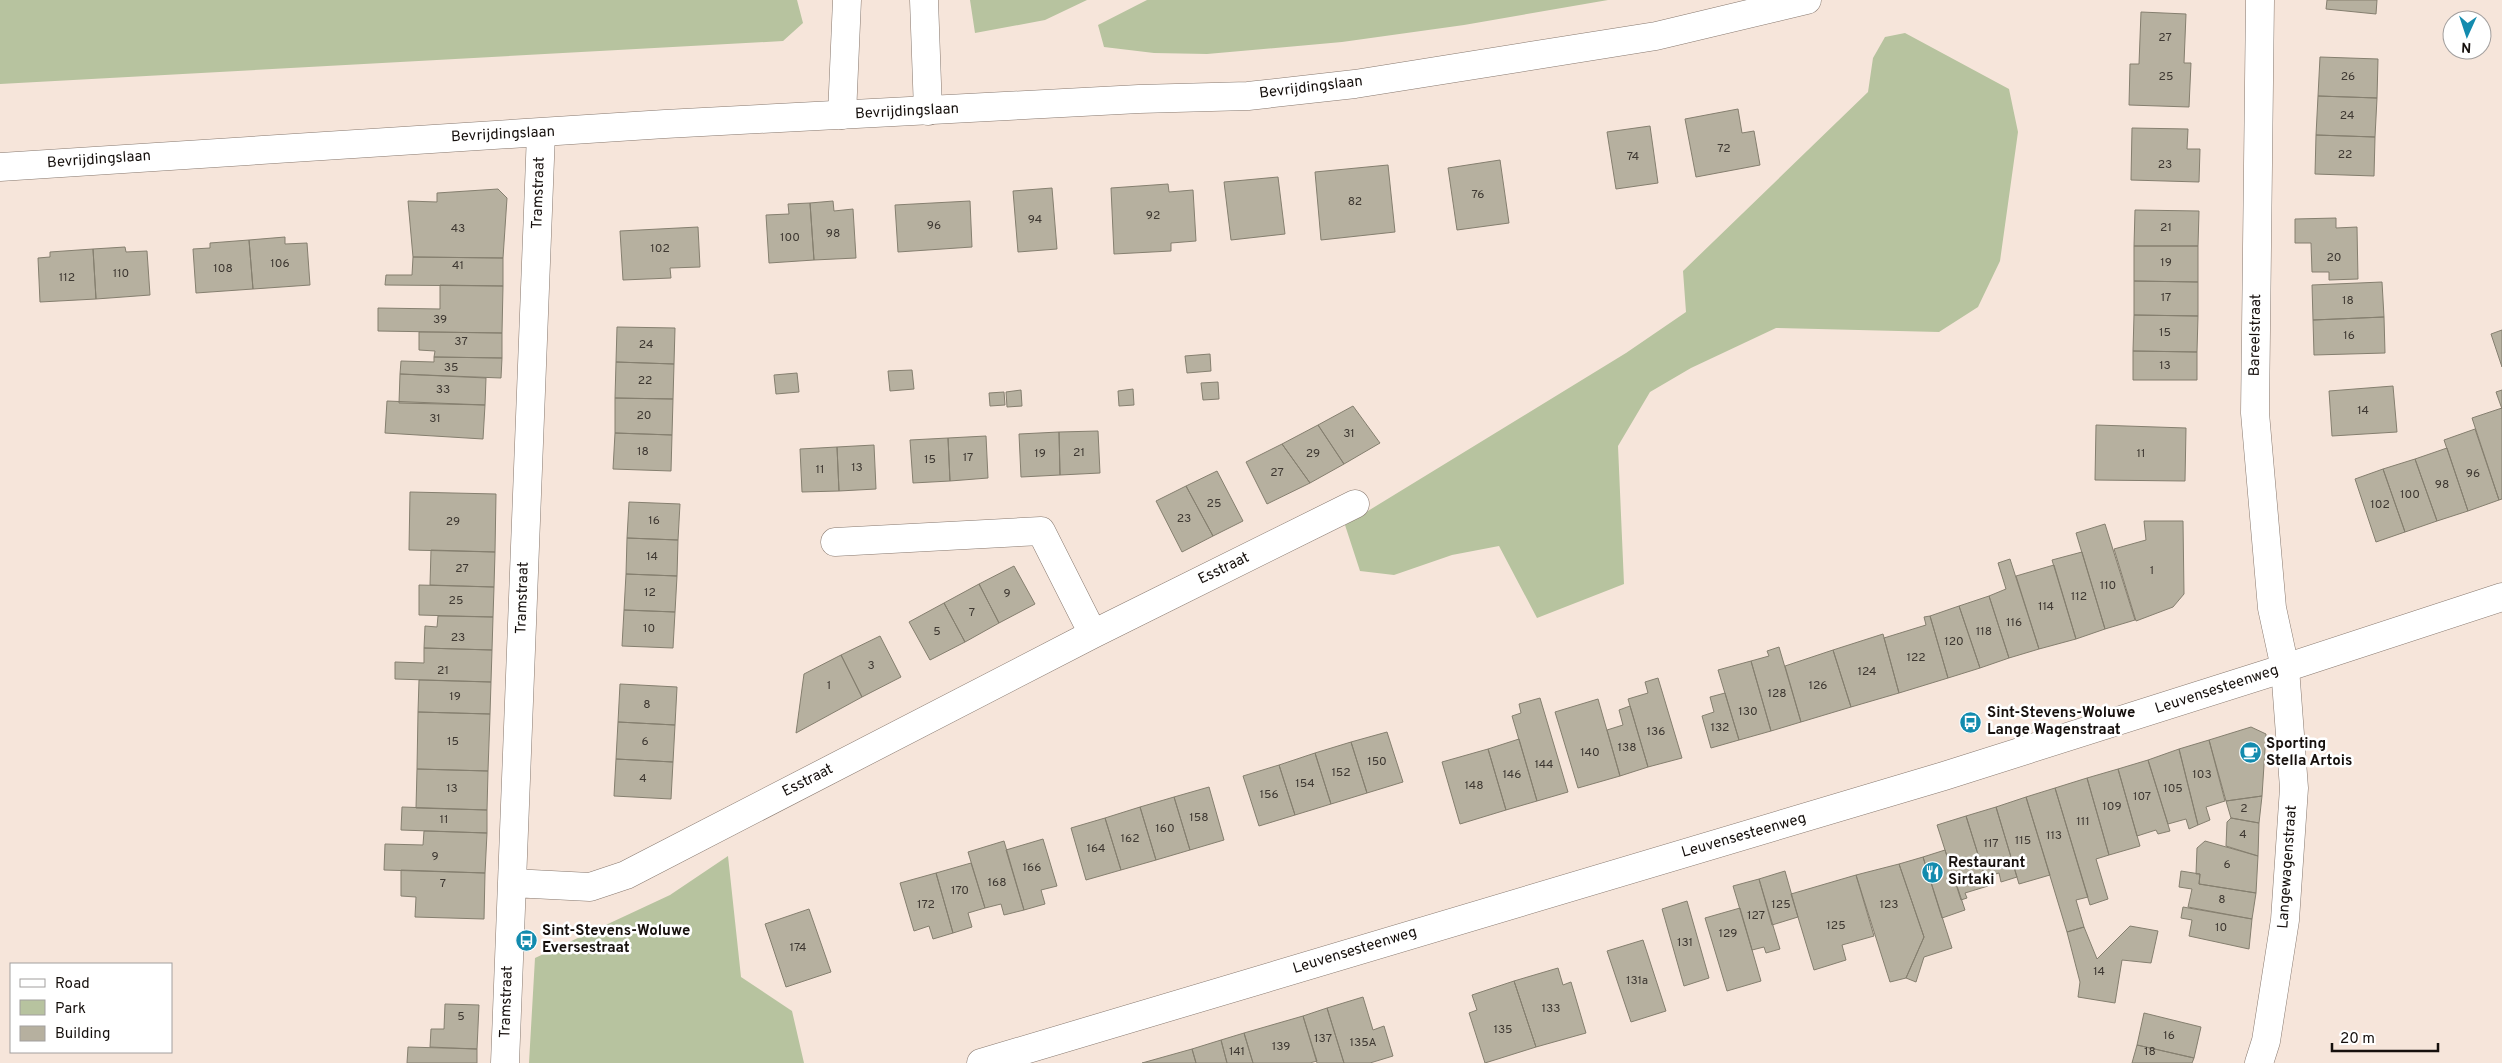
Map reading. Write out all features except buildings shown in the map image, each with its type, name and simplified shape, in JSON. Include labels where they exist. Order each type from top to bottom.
[{"type":"main road","points":[[842,115],[847,0]]},
{"type":"main road","points":[[924,0],[928,111]]},
{"type":"main road","name":"Bevrijdingslaan","points":[[0,167],[842,115],[1139,99],[1248,96],[1355,84],[1656,36],[1807,0]]},
{"type":"main road","name":"Bareelstraat","points":[[2260,0],[2255,413],[2272,608],[2286,668]]},
{"type":"main road","name":"Tramstraat","points":[[505,1063],[541,133]]},
{"type":"main road","name":"Esstraat","points":[[512,883],[590,887],[626,875],[1093,634],[1355,504]]},
{"type":"main road","points":[[835,542],[1041,531],[1093,634]]},
{"type":"main road","name":"Leuvensesteenweg","points":[[981,1063],[1944,776],[2286,668],[2502,596]]},
{"type":"main road","name":"Langewagenstraat","points":[[2259,1063],[2266,1041],[2285,920],[2294,788],[2286,668]]},
{"type":"green space","points":[[0,0],[797,0],[803,23],[783,41],[0,84]]},
{"type":"green space","points":[[970,0],[1087,0],[1045,20],[975,33]]},
{"type":"green space","points":[[1147,0],[1608,0],[1464,25],[1342,42],[1207,54],[1154,53],[1104,47],[1098,25]]},
{"type":"green space","points":[[1905,33],[2009,89],[2018,132],[2000,261],[1978,307],[1939,332],[1776,328],[1691,368],[1650,392],[1618,446],[1624,584],[1537,618],[1499,546],[1452,555],[1394,575],[1360,571],[1345,525],[1626,353],[1686,312],[1683,271],[1868,92],[1873,58],[1885,37]]},
{"type":"green space","points":[[728,856],[741,977],[792,1011],[804,1063],[529,1063],[535,958],[670,895]]},
{"type":"place","name":"Sint-Stevens-Woluwe Lange Wagenstraat","points":[[1971,722]]},
{"type":"place","name":"Sporting Stella Artois","points":[[2250,753]]},
{"type":"place","name":"Restaurant Sirtaki","points":[[1932,872]]},
{"type":"place","name":"Sint-Stevens-Woluwe Eversestraat","points":[[526,940]]}]
